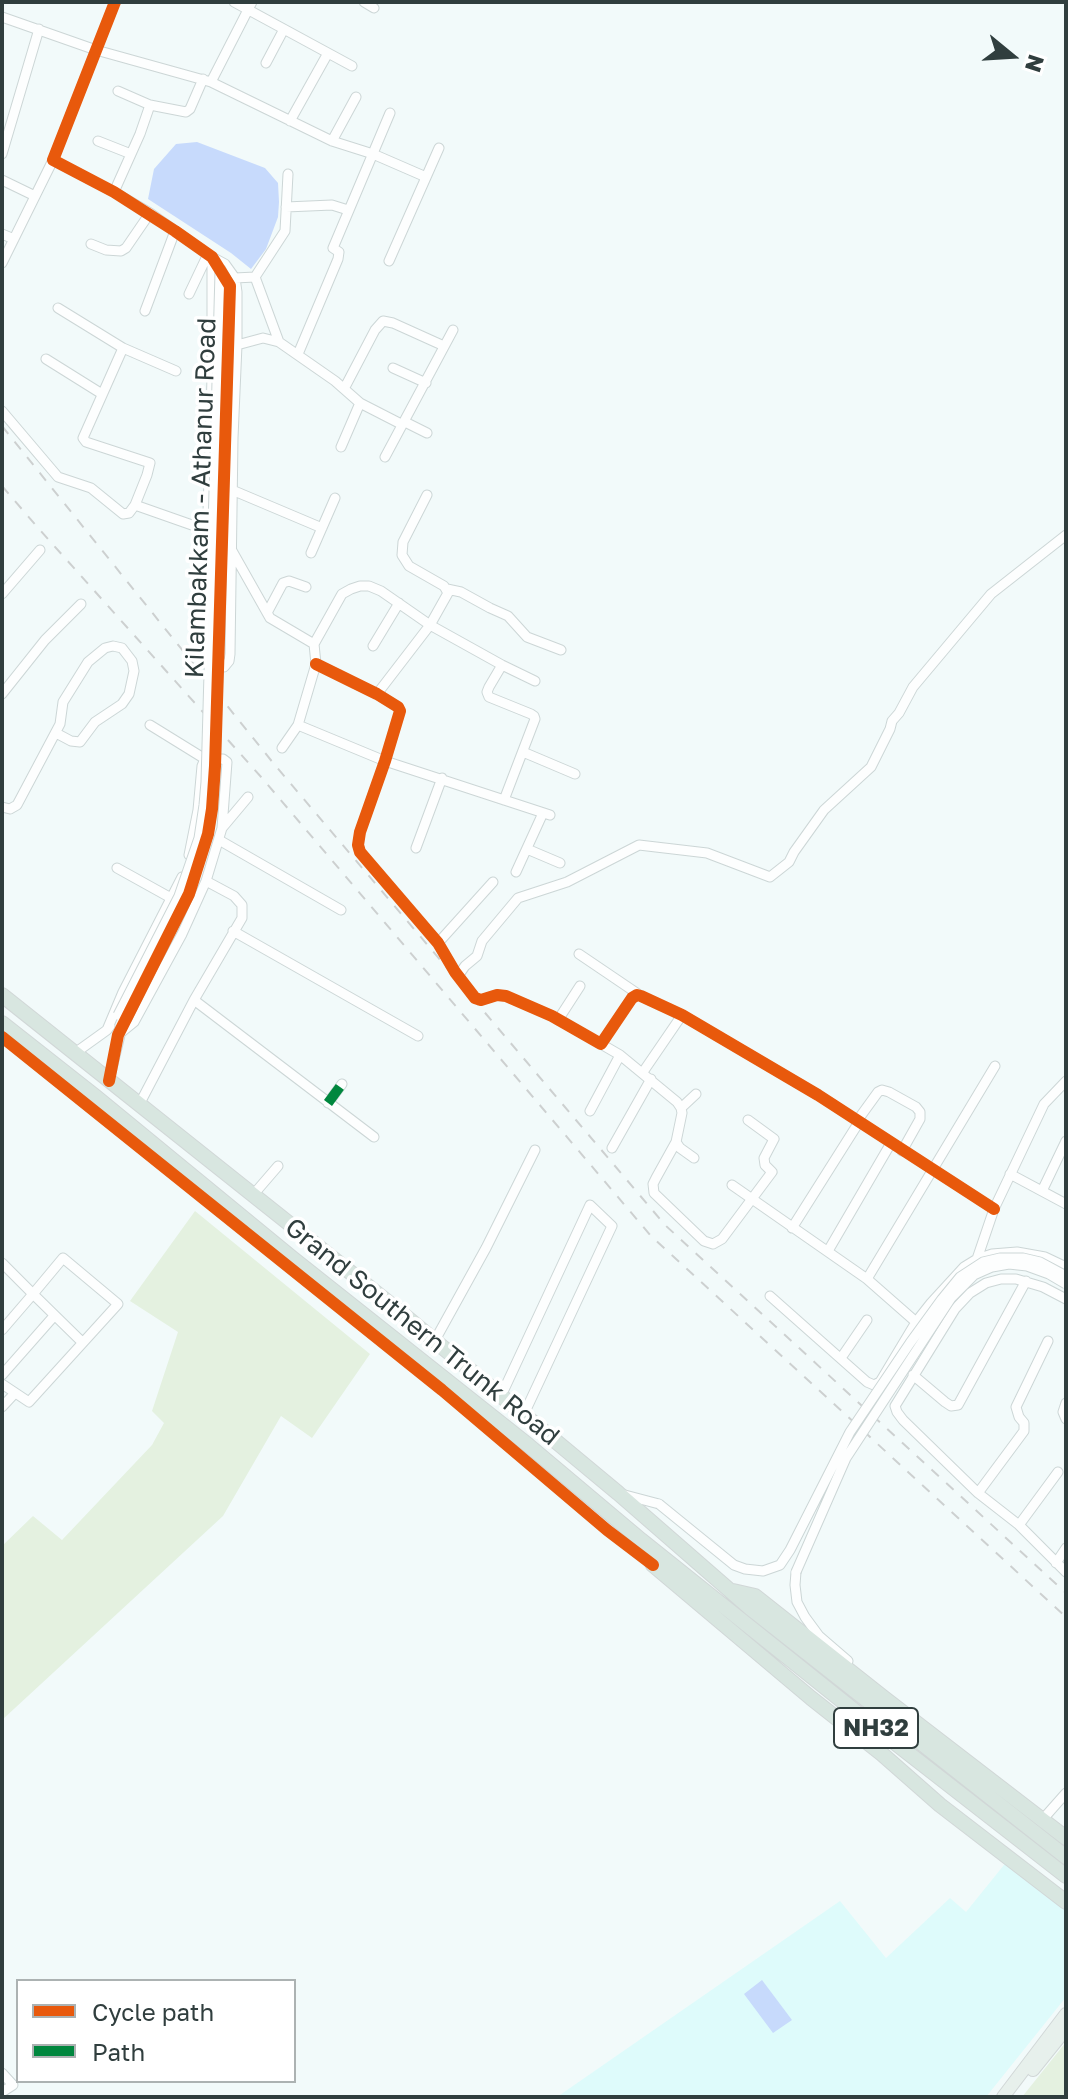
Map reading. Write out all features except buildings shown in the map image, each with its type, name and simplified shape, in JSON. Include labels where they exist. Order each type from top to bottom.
[{"type":"highway","name":"NH32","points":[[2,995],[109,1081]]},
{"type":"highway","name":"Grand Southern Trunk Road","points":[[2,1023],[528,1445],[641,1540]]},
{"type":"highway","name":"Grand Southern Trunk Road","points":[[109,1081],[524,1414],[728,1590]]},
{"type":"highway","name":"NH32","points":[[641,1540],[1066,1876]]},
{"type":"highway","points":[[641,1540],[653,1565],[940,1805],[1066,1902]]},
{"type":"highway","name":"NH32","points":[[728,1590],[1066,1857]]},
{"type":"highway","points":[[728,1590],[755,1596],[1066,1838]]},
{"type":"main road","points":[[1003,2097],[1066,2014]]},
{"type":"main road","points":[[1012,2097],[1066,2029]]},
{"type":"street","points":[[2,263],[53,160],[115,2]]},
{"type":"street","points":[[234,2],[250,6],[284,29],[352,66]]},
{"type":"street","points":[[364,2],[374,8]]},
{"type":"street","points":[[118,91],[150,105],[186,112],[250,6]]},
{"type":"street","points":[[2,17],[96,50],[207,81],[332,141],[373,154],[426,177]]},
{"type":"street","points":[[2,154],[7,123],[39,29]]},
{"type":"street","points":[[266,63],[284,29]]},
{"type":"street","points":[[290,121],[328,53]]},
{"type":"street","points":[[332,141],[356,97]]},
{"type":"street","points":[[114,192],[150,105]]},
{"type":"street","points":[[298,354],[338,259],[339,252],[333,248],[390,113]]},
{"type":"street","points":[[98,141],[131,154]]},
{"type":"street","points":[[389,261],[439,148]]},
{"type":"street","name":"Kilambakkam - Athanur Road","points":[[53,160],[150,213],[210,256],[230,286],[212,809],[208,834],[189,894],[122,1018],[109,1081]]},
{"type":"street","points":[[255,277],[285,231],[288,174]]},
{"type":"street","points":[[2,180],[35,196]]},
{"type":"street","points":[[286,207],[332,205],[348,210]]},
{"type":"street","points":[[91,244],[106,250],[121,251],[150,213]]},
{"type":"street","points":[[145,311],[175,231]]},
{"type":"street","points":[[2,234],[14,239]]},
{"type":"street","points":[[210,256],[225,264],[235,278],[237,292],[230,654],[224,667],[218,667],[208,660],[206,654],[213,306],[210,256]]},
{"type":"street","points":[[189,294],[210,256]]},
{"type":"street","points":[[235,278],[255,277]]},
{"type":"street","points":[[255,277],[279,342]]},
{"type":"street","points":[[58,308],[123,348],[176,371]]},
{"type":"street","points":[[344,389],[375,330],[383,321],[444,346]]},
{"type":"street","points":[[385,457],[453,330]]},
{"type":"street","points":[[237,345],[263,338],[279,342],[360,403],[427,433]]},
{"type":"street","points":[[2,411],[58,477],[91,488],[123,514],[129,513],[135,505],[150,463],[86,442],[83,438],[123,348]]},
{"type":"street","points":[[46,359],[102,394]]},
{"type":"street","points":[[393,368],[426,383]]},
{"type":"street","points":[[341,447],[360,403]]},
{"type":"street","points":[[232,490],[322,528]]},
{"type":"street","points":[[427,495],[403,542],[402,555],[409,566],[447,589],[458,591],[508,616],[527,637],[561,650]]},
{"type":"street","points":[[311,553],[335,498]]},
{"type":"street","points":[[135,505],[209,531],[231,549],[270,618],[314,644]]},
{"type":"street","points":[[458,976],[477,956],[482,941],[518,898],[567,882],[639,845],[707,853],[770,877],[789,862],[824,810],[871,767],[892,721],[913,687],[991,594],[1066,535]]},
{"type":"street","points":[[4,587],[40,550]]},
{"type":"street","points":[[267,613],[283,583],[289,581],[306,587]]},
{"type":"street","points":[[282,748],[298,725],[316,664],[314,644],[342,594],[360,586],[381,591],[430,625],[535,681]]},
{"type":"street","points":[[377,694],[430,625],[446,598],[447,589]]},
{"type":"street","points":[[373,646],[399,603]]},
{"type":"street","points":[[2,694],[45,640],[81,604]]},
{"type":"street","points":[[2,807],[10,809],[17,805],[56,733],[62,719],[63,702],[88,662],[105,648],[122,648],[132,661],[134,671],[132,684],[122,704],[95,722],[79,743],[56,733]]},
{"type":"street","points":[[316,664],[377,694],[400,711],[360,832],[358,845],[363,857],[438,943],[475,998],[506,996],[558,1020],[620,1055],[681,1108],[682,1118],[676,1142],[653,1184],[654,1193],[704,1241],[713,1244],[717,1243],[772,1172],[765,1165],[764,1158],[774,1139],[748,1120]]},
{"type":"street","points":[[502,665],[489,687],[488,695],[534,716],[504,800]]},
{"type":"street","points":[[118,1035],[134,1022],[182,934],[206,881],[222,828],[227,762],[223,759],[205,759],[150,725]]},
{"type":"street","points":[[298,725],[385,761],[547,814],[516,872]]},
{"type":"street","points":[[523,752],[575,774]]},
{"type":"street","points":[[107,1030],[180,881],[194,837],[205,759]]},
{"type":"street","points":[[416,848],[442,778]]},
{"type":"street","points":[[222,828],[248,797]]},
{"type":"street","points":[[219,840],[341,910]]},
{"type":"street","points":[[527,849],[560,863]]},
{"type":"street","points":[[117,868],[171,898]]},
{"type":"street","points":[[139,1105],[194,1000],[242,918],[242,905],[234,896],[206,881]]},
{"type":"street","points":[[438,943],[493,882]]},
{"type":"street","points":[[233,931],[418,1036]]},
{"type":"street","points":[[579,954],[641,996],[682,1015],[818,1095],[994,1209]]},
{"type":"street","points":[[558,1020],[580,986]]},
{"type":"street","points":[[601,1044],[632,998],[641,996]]},
{"type":"street","points":[[194,1000],[374,1137]]},
{"type":"street","points":[[612,1148],[647,1076],[682,1015]]},
{"type":"street","name":"Kilambakkam - Athanur Road","points":[[75,1053],[122,1018]]},
{"type":"street","points":[[2,1037],[220,1210],[653,1565]]},
{"type":"street","points":[[590,1111],[620,1055]]},
{"type":"street","points":[[867,1279],[995,1066]]},
{"type":"street","points":[[977,1259],[994,1209],[1044,1104],[1066,1081]]},
{"type":"street","points":[[328,1103],[342,1084]]},
{"type":"street","points":[[792,1228],[858,1122],[882,1090],[920,1112],[920,1119],[902,1151]]},
{"type":"street","points":[[681,1108],[696,1094]]},
{"type":"street","points":[[1042,1191],[1066,1141]]},
{"type":"street","points":[[676,1142],[694,1158]]},
{"type":"street","points":[[828,1251],[891,1143]]},
{"type":"street","points":[[434,1342],[535,1150]]},
{"type":"street","points":[[253,1195],[278,1166]]},
{"type":"street","points":[[1010,1174],[1066,1204]]},
{"type":"street","points":[[732,1185],[867,1279],[916,1322]]},
{"type":"street","points":[[501,1396],[590,1205],[612,1226],[524,1414]]},
{"type":"street","points":[[874,1385],[880,1382],[916,1322],[952,1278],[977,1259],[1017,1252],[1045,1257],[1066,1267]]},
{"type":"street","points":[[2,1330],[63,1258],[118,1304],[29,1402],[2,1384]]},
{"type":"street","points":[[618,1493],[659,1504],[734,1565],[763,1571],[780,1565],[850,1432],[910,1343],[960,1277],[983,1262],[1000,1258],[1040,1262],[1066,1276]]},
{"type":"street","points":[[903,1713],[861,1671],[819,1636],[797,1602],[796,1572],[846,1458],[951,1298],[974,1275],[1009,1264],[1027,1266],[1066,1284]]},
{"type":"street","points":[[3,1268],[82,1342]]},
{"type":"street","points":[[895,1409],[899,1397],[955,1309],[970,1293],[986,1283],[1016,1279],[1043,1287],[1066,1299]]},
{"type":"street","points":[[913,1375],[951,1406],[962,1402],[1026,1281]]},
{"type":"street","points":[[770,1296],[874,1385],[903,1420],[1066,1572]]},
{"type":"street","points":[[2,1375],[54,1316]]},
{"type":"street","points":[[841,1358],[867,1320]]},
{"type":"street","points":[[978,1493],[1022,1436],[1025,1427],[1016,1407],[1048,1341]]},
{"type":"street","points":[[2,1407],[15,1393]]},
{"type":"street","points":[[1066,1403],[1063,1412],[1066,1419]]},
{"type":"street","points":[[1019,1525],[1058,1472]]},
{"type":"street","points":[[1056,1563],[1066,1548]]},
{"type":"street","points":[[1043,1819],[1066,1793]]},
{"type":"street","points":[[2,2073],[13,2085],[2,2092]]},
{"type":"shaded area","points":[[1008,1860],[1066,1909],[1066,1997],[986,2097],[557,2097],[840,1901],[886,1958],[950,1898],[966,1912]]},
{"type":"green space","points":[[195,1211],[370,1354],[312,1438],[281,1416],[223,1516],[2,1720],[2,1546],[33,1516],[62,1540],[152,1445],[164,1423],[152,1411],[178,1332],[130,1301]]},
{"type":"green space","points":[[1066,2042],[1066,2097],[1022,2097]]},
{"type":"water","points":[[197,142],[265,168],[278,183],[278,217],[266,249],[251,269],[148,199],[154,169],[176,144]]},
{"type":"water","points":[[762,1980],[792,2020],[773,2033],[744,1994]]},
{"type":"railway","points":[[2,426],[274,764],[665,1225],[1066,1593]]},
{"type":"railway","points":[[2,486],[262,778],[651,1236],[1066,1617]]},
{"type":"marked path","points":[[328,1103],[342,1084]]},
{"type":"cycle path","points":[[109,1081],[118,1035],[189,894],[208,834],[212,809],[230,286],[212,257],[114,192],[53,160],[115,2]]},
{"type":"cycle path","points":[[316,664],[377,694],[400,711],[358,845],[360,852],[438,943],[475,998],[506,996],[552,1016],[601,1044],[632,998],[641,996],[682,1015],[818,1095],[994,1209]]},
{"type":"cycle path","points":[[2,1037],[442,1390],[607,1530],[653,1565]]}]
